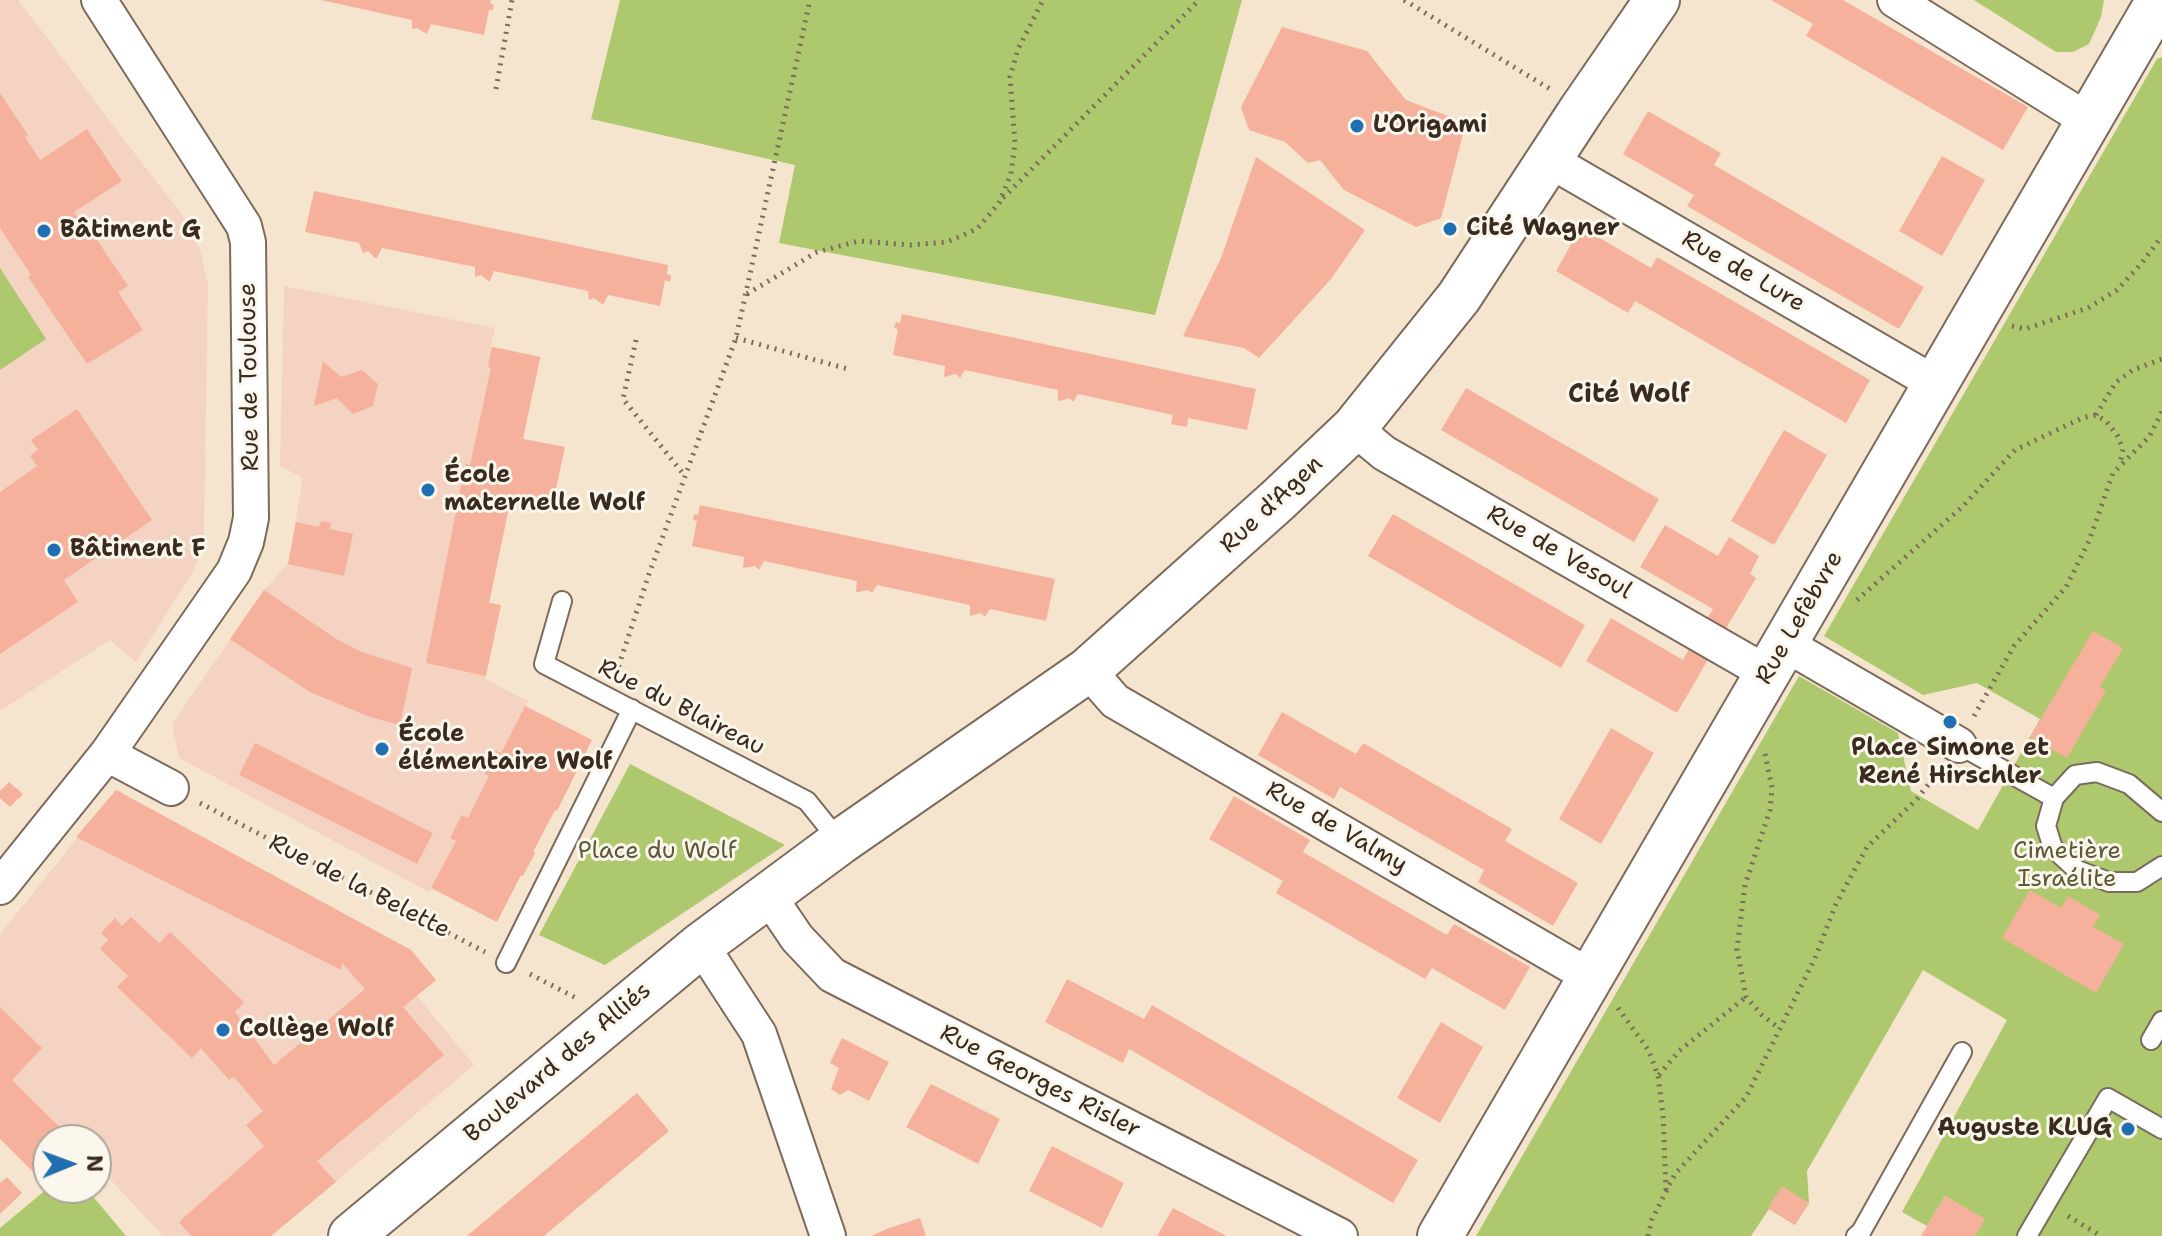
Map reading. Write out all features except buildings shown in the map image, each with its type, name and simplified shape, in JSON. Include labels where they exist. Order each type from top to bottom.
[{"type":"main road","name":"Rue d'Agen","points":[[768,895],[1088,670],[1235,541],[1354,428],[1459,297],[1657,0]]},
{"type":"main road","name":"Rue Lefèbvre","points":[[1440,1236],[2159,0]]},
{"type":"main road","name":"Boulevard des Alliés","points":[[351,1236],[613,1016],[768,895]]},
{"type":"street","name":"Rue de Toulouse","points":[[0,887],[107,754],[234,571],[246,542],[252,493],[248,242],[244,226],[99,0]]},
{"type":"street","points":[[1895,0],[2089,121]]},
{"type":"street","name":"Rue de Lure","points":[[1549,160],[1936,384]]},
{"type":"street","name":"Rue de Vesoul","points":[[1354,428],[1384,453],[1766,675],[1959,745]]},
{"type":"street","name":"Rue de Valmy","points":[[1088,670],[1115,701],[1591,977]]},
{"type":"street","points":[[107,754],[171,788]]},
{"type":"street","name":"Rue Georges Risler","points":[[768,895],[797,938],[832,975],[1340,1236]]},
{"type":"street","points":[[701,945],[759,1034],[828,1236]]},
{"type":"lane","name":"Rue du Blaireau","points":[[562,601],[544,664],[807,801],[840,842]]},
{"type":"lane","points":[[506,963],[632,709]]},
{"type":"lane","points":[[1959,745],[2054,798]]},
{"type":"lane","points":[[2162,812],[2129,784],[2097,772],[2075,775],[2054,798],[2046,826],[2053,848],[2077,870],[2109,882],[2137,882],[2162,866]]},
{"type":"lane","points":[[2151,1040],[2162,1021]]},
{"type":"lane","points":[[1856,1236],[1962,1052]]},
{"type":"lane","points":[[2027,1236],[2108,1098],[2162,1129]]},
{"type":"path","points":[[496,89],[512,0]]},
{"type":"path","points":[[608,697],[736,338],[810,0]]},
{"type":"path","points":[[999,203],[1011,174],[1015,143],[1010,77],[1018,49],[1043,0]]},
{"type":"path","points":[[746,294],[817,252],[859,241],[910,245],[947,242],[977,229],[1199,0]]},
{"type":"path","points":[[1404,0],[1582,109]]},
{"type":"path","points":[[1978,311],[2025,329],[2088,308],[2117,290],[2162,236]]},
{"type":"path","points":[[736,338],[848,369]]},
{"type":"path","points":[[636,340],[623,399],[685,477]]},
{"type":"path","points":[[2096,415],[2116,382],[2133,370],[2162,359]]},
{"type":"path","points":[[1648,1236],[1652,1219],[1675,1174],[1746,1097],[1815,958],[1836,904],[1867,847],[1917,799],[1959,745],[2014,646],[2066,587],[2089,541],[2113,473],[2149,437],[2162,412]]},
{"type":"path","points":[[1811,598],[1828,605],[1853,602],[1963,506],[2015,450],[2082,418],[2096,415],[2106,421],[2123,449],[2120,465]]},
{"type":"path","points":[[1766,675],[1772,788],[1770,810],[1745,885],[1737,949],[1746,997],[1780,1029]]},
{"type":"path","name":"Rue de la Belette","points":[[171,788],[613,1016]]},
{"type":"path","points":[[1591,977],[1630,1022],[1649,1051],[1658,1076],[1666,1191]]},
{"type":"path","points":[[1658,1076],[1679,1051],[1746,997]]},
{"type":"path","points":[[2046,1203],[2101,1236]]},
{"type":"shaded area","points":[[0,0],[18,0],[188,223],[200,250],[208,284],[204,536],[201,554],[191,575],[136,662],[110,640],[0,711]]},
{"type":"shaded area","points":[[284,286],[495,328],[491,346],[541,357],[523,439],[565,447],[509,503],[489,602],[501,605],[485,679],[528,701],[526,706],[592,740],[497,922],[432,888],[429,892],[179,758],[172,724],[264,590],[288,564],[303,478],[280,466]]},
{"type":"shaded area","name":"Collège Wolf","points":[[116,790],[411,950],[436,980],[417,996],[474,1065],[271,1236],[163,1236],[112,1181],[112,1124],[57,1124],[0,1068],[0,934]]},
{"type":"green space","points":[[620,0],[1242,0],[1155,315],[779,243],[795,165],[591,119]]},
{"type":"green space","points":[[1974,0],[2104,0],[2101,17],[2089,44],[2073,52],[2056,52]]},
{"type":"green space","name":"Cimetière Israélite","points":[[2162,57],[2162,1236],[1975,1236],[1984,1219],[1945,1196],[1927,1226],[1902,1212],[2007,1020],[1923,970],[1807,1171],[1809,1203],[1795,1225],[1769,1209],[1751,1236],[1476,1236],[1799,676],[1898,733],[1911,791],[1978,830],[2040,719],[1977,683],[1923,695],[1824,636],[2157,59]]},
{"type":"green space","points":[[0,268],[46,339],[0,370]]},
{"type":"green space","name":"Place du Wolf","points":[[630,764],[785,845],[605,965],[539,935]]},
{"type":"green space","points":[[32,1201],[32,1204],[99,1204],[126,1236],[0,1236],[0,1228]]},
{"type":"place","name":"L'Origami","points":[[1357,126]]},
{"type":"place","name":"Cité Wagner","points":[[1450,229]]},
{"type":"place","name":"Bâtiment G","points":[[44,231]]},
{"type":"place","name":"École maternelle Wolf","points":[[428,490]]},
{"type":"place","name":"Bâtiment F","points":[[54,550]]},
{"type":"place","name":"Place Simone et René Hirschler","points":[[1950,722]]},
{"type":"place","name":"École élémentaire Wolf","points":[[382,749]]},
{"type":"place","name":"Collège Wolf","points":[[223,1030]]},
{"type":"place","name":"Auguste KLUG","points":[[2128,1129]]},
{"type":"district","name":"Cité Wolf","points":[[1629,395]]}]
